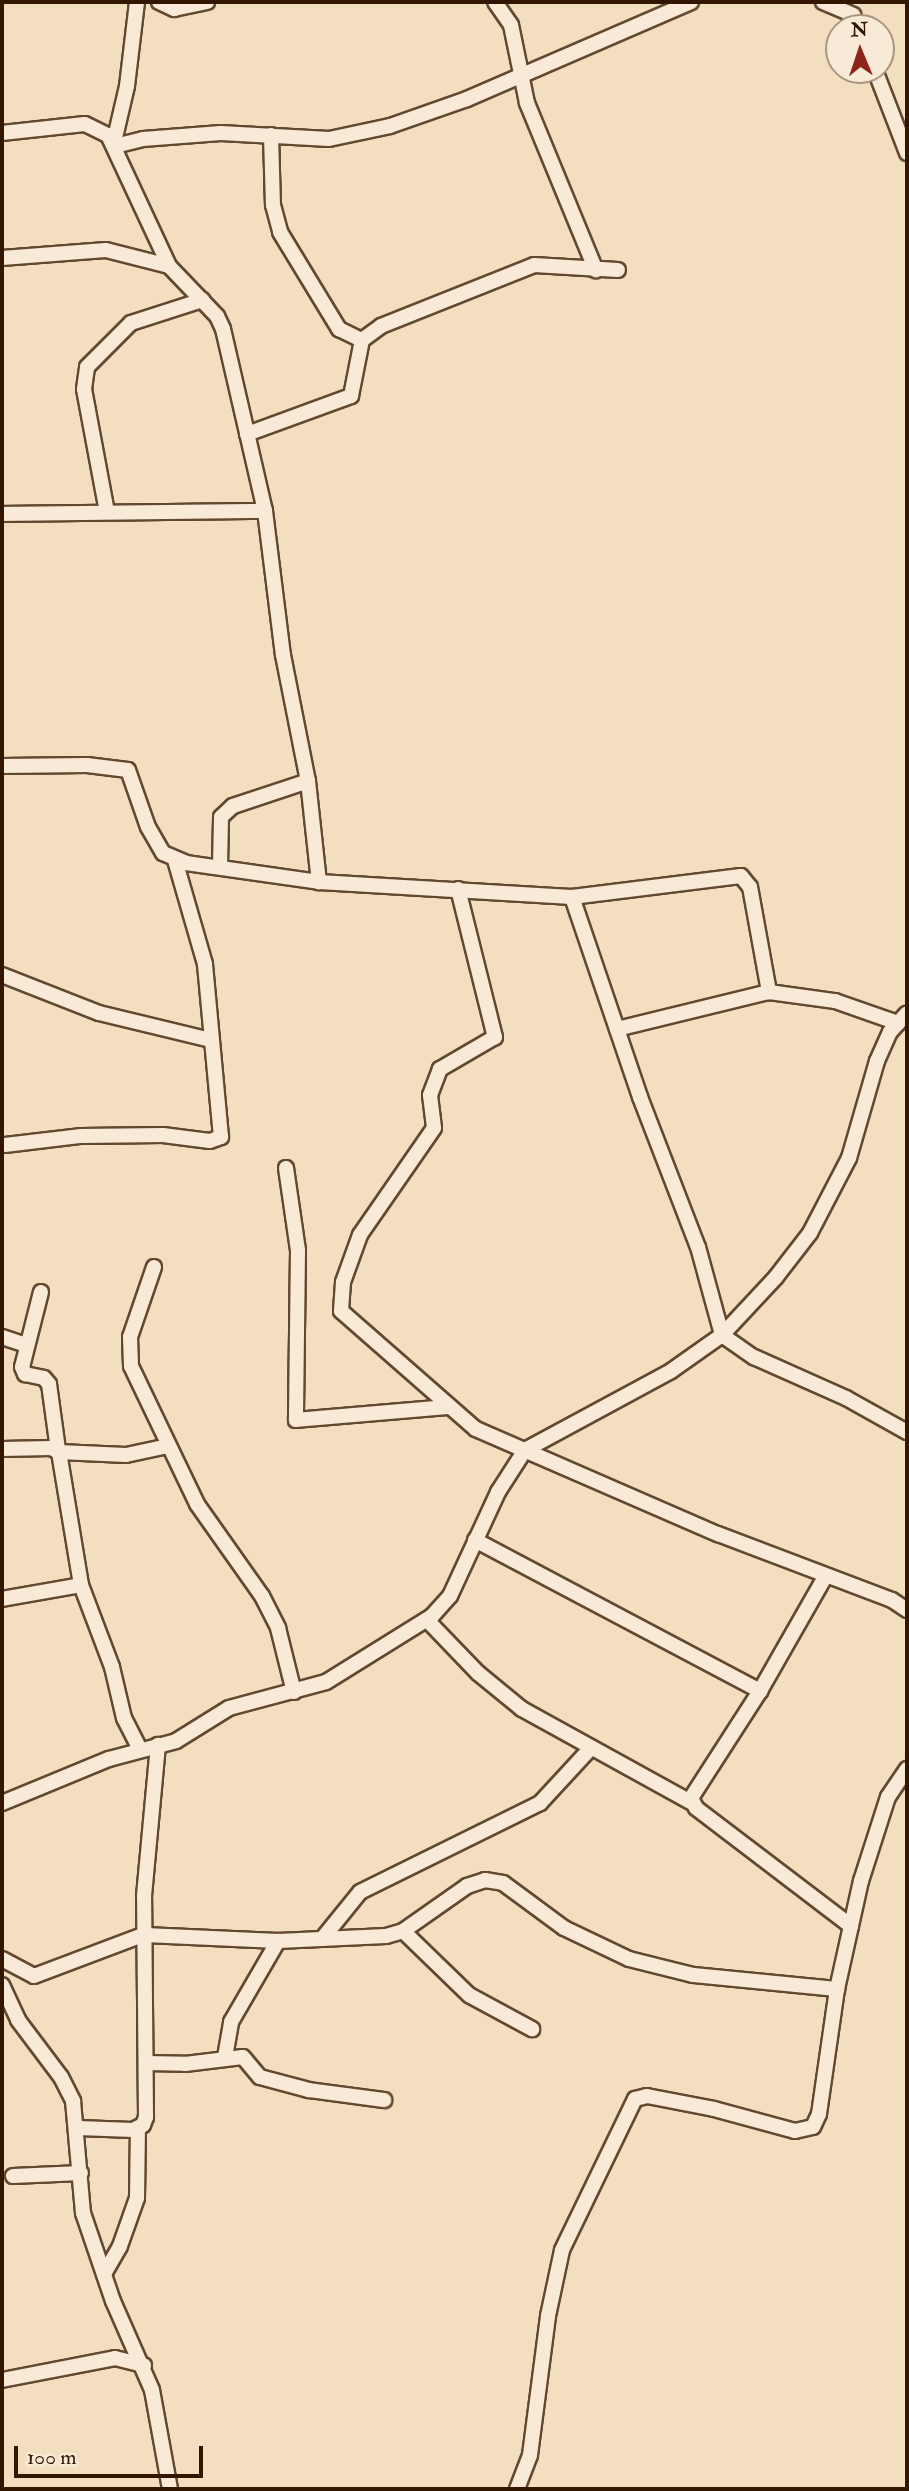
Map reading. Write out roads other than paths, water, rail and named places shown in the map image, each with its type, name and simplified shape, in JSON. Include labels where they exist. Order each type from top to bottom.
[{"type":"street","points":[[114,144],[127,86],[138,2]]},
{"type":"street","points":[[159,2],[174,9],[207,2]]},
{"type":"street","points":[[495,2],[511,25],[519,73],[542,144],[596,270]]},
{"type":"street","points":[[114,144],[181,134],[329,139],[390,126],[467,99],[519,73],[691,2]]},
{"type":"street","points":[[823,2],[851,14]]},
{"type":"street","points":[[880,84],[907,153]]},
{"type":"street","points":[[2,133],[85,124],[103,131],[114,144],[128,183],[169,266],[202,300],[223,329],[265,511],[283,655],[308,781],[319,881]]},
{"type":"street","points":[[271,135],[273,205],[279,232],[339,329],[362,340]]},
{"type":"street","points":[[2,258],[106,250],[169,266]]},
{"type":"street","points":[[247,434],[351,396],[362,340],[381,326],[534,265],[618,270]]},
{"type":"street","points":[[107,512],[84,389],[87,367],[131,323],[202,300]]},
{"type":"street","points":[[2,514],[265,511]]},
{"type":"street","points":[[2,766],[87,765],[128,770],[148,827],[163,853],[175,860],[319,881],[572,897],[741,876],[751,890],[769,992]]},
{"type":"street","points":[[220,866],[220,817],[233,806],[308,781]]},
{"type":"street","points":[[5,1145],[81,1136],[217,1140],[221,1132],[205,964],[175,860]]},
{"type":"street","points":[[458,889],[495,1037],[440,1069],[430,1095],[434,1128],[360,1235],[349,1258],[340,1308],[476,1429],[825,1577],[892,1600],[907,1610]]},
{"type":"street","points":[[572,897],[617,1029],[698,1247],[722,1335],[754,1357],[846,1398],[907,1432]]},
{"type":"street","points":[[2,974],[99,1013],[211,1040]]},
{"type":"street","points":[[2,1803],[140,1749],[176,1741],[229,1708],[294,1692],[351,1669],[427,1620],[450,1595],[475,1540],[525,1450],[671,1371],[722,1335],[810,1233],[849,1158],[877,1061],[902,1018],[835,1001],[769,992],[617,1029]]},
{"type":"street","points":[[286,1168],[298,1250],[296,1420],[449,1407]]},
{"type":"street","points":[[154,1267],[127,1352],[197,1504],[262,1596],[278,1628],[294,1692]]},
{"type":"street","points":[[41,1292],[22,1371],[49,1384],[80,1585],[112,1667],[124,1718],[140,1749]]},
{"type":"street","points":[[2,1337],[27,1345]]},
{"type":"street","points":[[2,1449],[126,1455],[168,1446]]},
{"type":"street","points":[[475,1540],[760,1691]]},
{"type":"street","points":[[692,1803],[693,1792],[760,1691],[825,1577]]},
{"type":"street","points":[[2,1599],[80,1585]]},
{"type":"street","points":[[427,1620],[478,1673],[522,1709],[692,1803],[851,1926]]},
{"type":"street","points":[[104,2274],[120,2246],[137,2198],[138,2129],[146,2117],[146,1847],[158,1745]]},
{"type":"street","points":[[322,1939],[360,1892],[540,1803],[592,1748]]},
{"type":"street","points":[[517,2489],[530,2455],[548,2316],[562,2250],[635,2099],[647,2096],[714,2109],[795,2131],[813,2127],[819,2114],[837,1989],[851,1926],[888,1797],[907,1769]]},
{"type":"street","points":[[2,1959],[26,1974],[41,1975],[145,1934],[278,1941],[403,1931],[467,1886],[485,1880],[503,1883],[564,1928],[629,1959],[718,1978],[837,1989]]},
{"type":"street","points":[[403,1931],[469,1995],[531,2029]]},
{"type":"street","points":[[225,2057],[231,2022],[278,1941]]},
{"type":"street","points":[[2,1985],[18,2020],[69,2089],[78,2128],[83,2213],[104,2274],[144,2365],[170,2489]]},
{"type":"street","points":[[146,2063],[185,2064],[225,2057],[248,2059],[260,2077],[309,2090],[384,2100]]},
{"type":"street","points":[[78,2128],[138,2129]]},
{"type":"street","points":[[13,2176],[80,2173]]},
{"type":"street","points":[[2,2380],[115,2358],[144,2365]]}]
